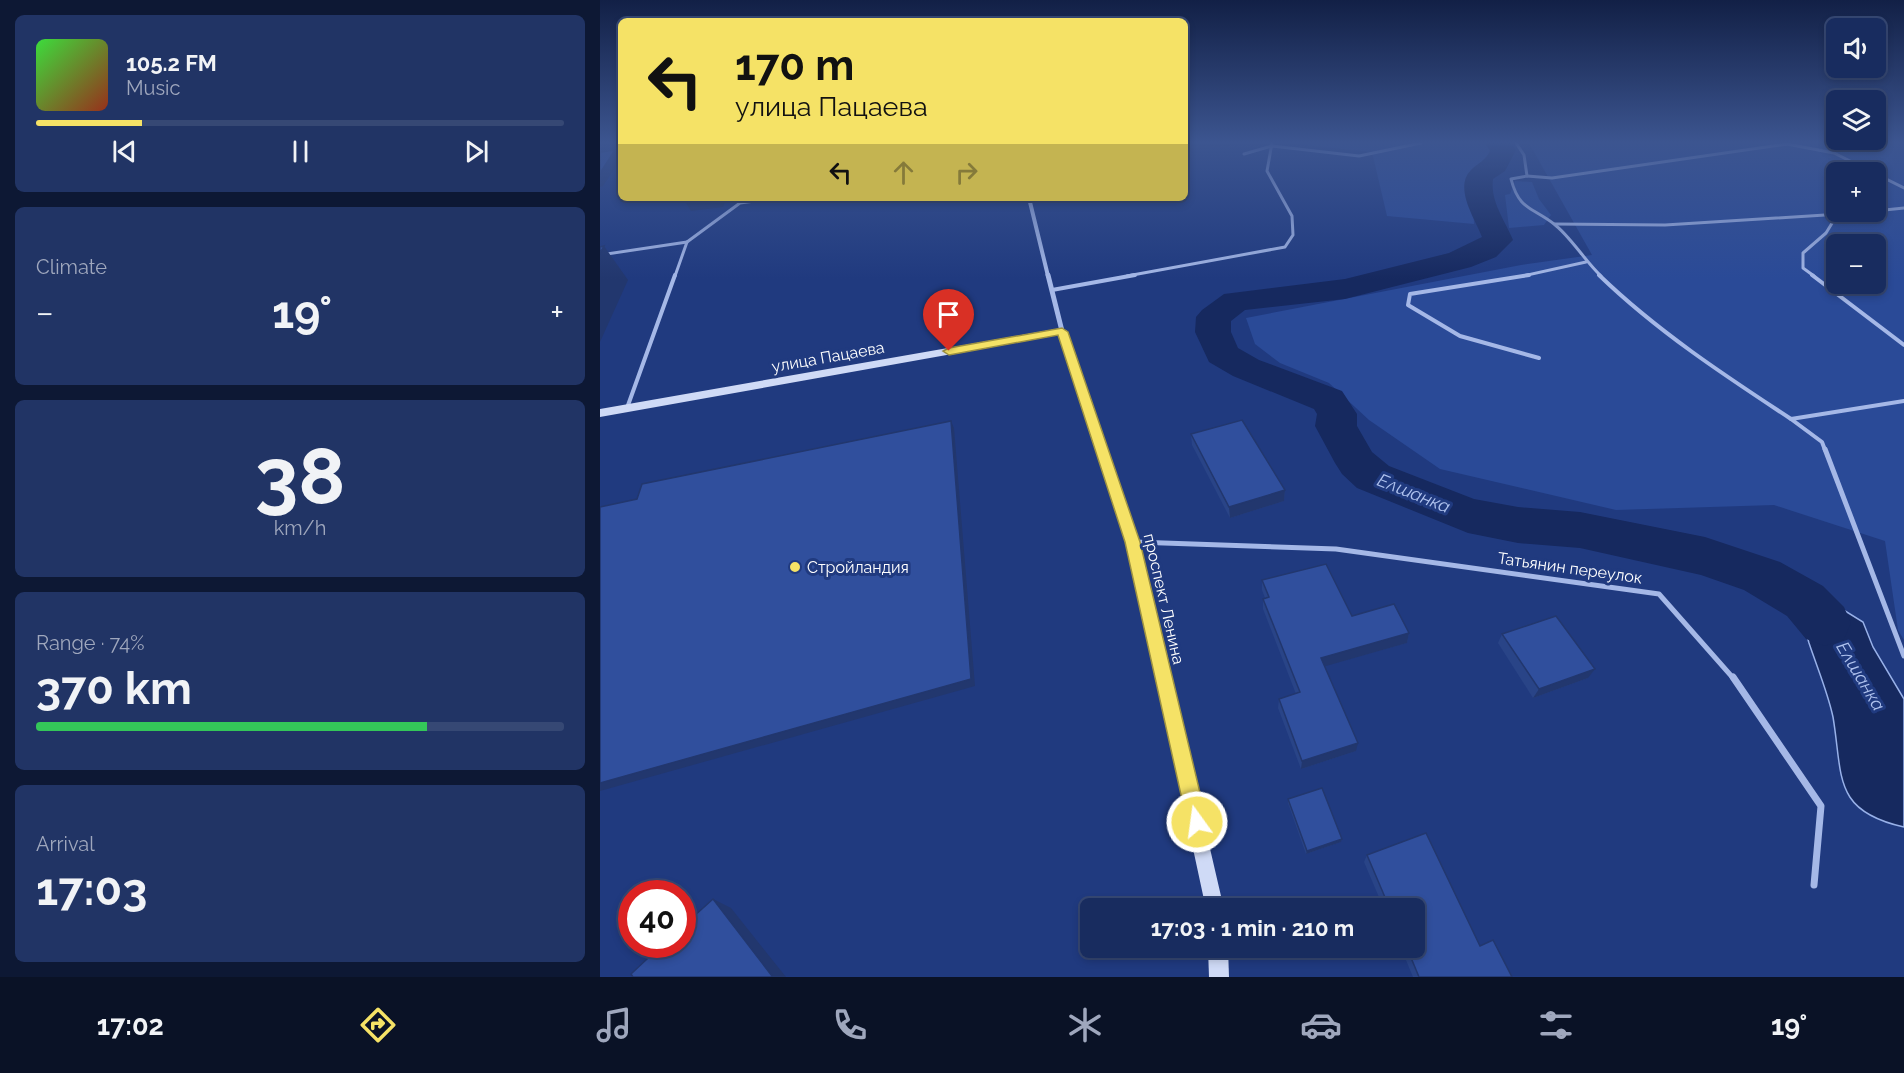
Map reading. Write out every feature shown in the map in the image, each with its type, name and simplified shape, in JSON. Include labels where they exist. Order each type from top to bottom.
[{"type":"street","name":"проспект Ленина","points":[[1030,201],[1062,332],[1132,542],[1213,898]]},
{"type":"street","name":"улица Пацаева","points":[[600,413],[1062,332]]},
{"type":"street","points":[[1218,958],[1218,977]]},
{"type":"lane","points":[[1052,290],[1285,247],[1293,235],[1292,216],[1277,189]]},
{"type":"lane","points":[[1513,189],[1515,195],[1530,211],[1555,224],[1586,262],[1622,297],[1707,364],[1822,442],[1904,656]]},
{"type":"lane","points":[[600,255],[687,242],[740,201]]},
{"type":"lane","points":[[1886,210],[1904,208]]},
{"type":"lane","points":[[1555,224],[1665,225],[1826,216]]},
{"type":"lane","points":[[1833,222],[1826,233],[1803,253],[1803,268],[1904,345]]},
{"type":"lane","points":[[627,409],[687,242]]},
{"type":"lane","points":[[1539,358],[1460,336],[1408,305],[1410,294],[1510,279],[1586,262]]},
{"type":"lane","points":[[1791,419],[1904,401]]},
{"type":"lane","name":"Татьянин переулок","points":[[1132,542],[1336,549],[1659,594],[1733,677],[1821,806],[1814,885]]},
{"type":"shaded area","points":[[1381,189],[1472,189],[1474,224],[1387,216]]},
{"type":"shaded area","points":[[1512,189],[1535,189],[1539,199],[1551,215],[1544,225],[1509,228],[1505,195],[1510,194]]},
{"type":"shaded area","points":[[1555,189],[1826,189],[1826,222],[1886,222],[1886,189],[1904,189],[1904,640],[1898,630],[1885,541],[1774,505],[1616,510],[1440,469],[1369,420],[1329,383],[1280,363],[1255,344],[1246,318],[1521,265],[1592,255]]},
{"type":"water","points":[[1800,583],[1863,622],[1873,647],[1904,699],[1904,827],[1881,820],[1864,811],[1853,801],[1845,788],[1833,717],[1825,689],[1803,624],[1781,595],[1777,584]]},
{"type":"building","points":[[1242,420],[1285,490],[1229,507],[1191,434]]},
{"type":"building","name":"Стройландия","points":[[951,421],[971,679],[600,783],[600,507],[637,499],[642,484]]},
{"type":"building","points":[[1326,564],[1352,616],[1394,604],[1409,633],[1321,658],[1358,743],[1302,761],[1279,699],[1300,692],[1263,599],[1269,597],[1262,580]]},
{"type":"building","points":[[1556,616],[1595,669],[1539,689],[1502,634]]},
{"type":"building","points":[[1322,788],[1342,839],[1307,851],[1288,799]]},
{"type":"building","points":[[1426,833],[1480,946],[1493,940],[1512,977],[1419,977],[1411,958],[1425,958],[1425,898],[1385,898],[1367,855]]},
{"type":"building","points":[[713,899],[772,976],[633,977],[631,974],[648,958],[696,958],[696,914]]},
{"type":"waterway","name":"Елшанка","points":[[1478,189],[1481,202],[1498,240],[1485,250],[1460,260],[1345,289],[1236,301],[1214,317],[1213,332],[1222,354],[1246,368],[1328,400],[1337,414],[1336,426],[1357,463],[1373,477],[1468,515],[1518,525],[1580,530],[1705,556],[1762,576],[1805,601],[1825,623]]},
{"type":"place","name":"Стройландия","points":[[795,567]]},
{"type":"route","points":[[949,351],[1062,332],[1132,542],[1167,701],[1197,822]]}]
